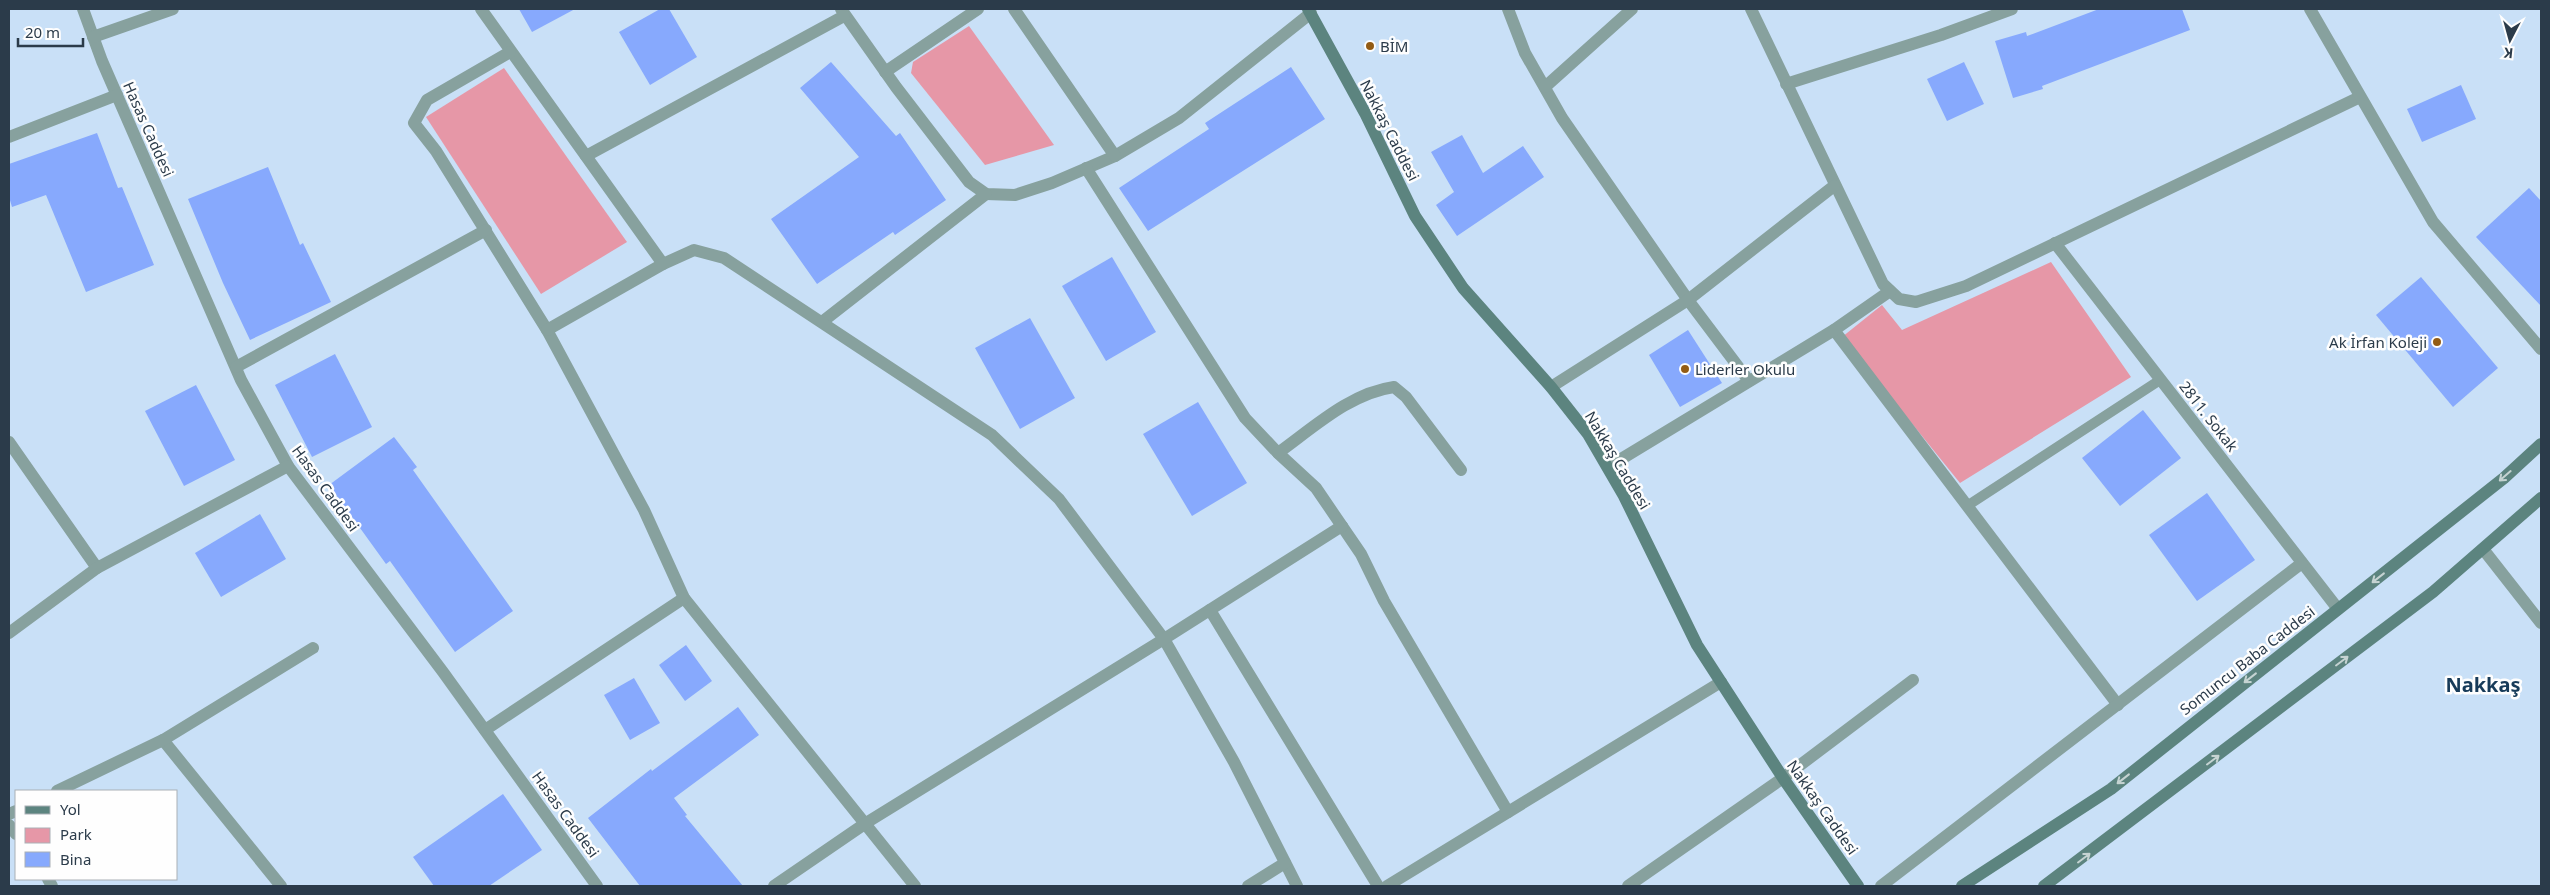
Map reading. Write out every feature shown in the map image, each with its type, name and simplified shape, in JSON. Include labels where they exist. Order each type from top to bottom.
[{"type":"main road","name":"Nakkaş Caddesi","points":[[1309,11],[1365,113],[1415,216],[1463,288],[1551,387],[1588,434],[1624,496],[1697,645],[1783,778],[1858,886]]},
{"type":"main road","name":"Somuncu Baba Caddesi","points":[[1962,886],[2111,789],[2504,478],[2541,444]]},
{"type":"main road","points":[[2044,886],[2418,604],[2541,498]]},
{"type":"street","name":"Hasas Caddesi","points":[[82,9],[117,95],[236,367],[288,466],[485,730],[597,886]]},
{"type":"street","points":[[93,37],[173,9]]},
{"type":"street","points":[[481,9],[663,264]]},
{"type":"street","points":[[885,72],[978,9]]},
{"type":"street","points":[[1014,9],[1116,156]]},
{"type":"street","points":[[1508,9],[1525,52],[1562,118],[1688,300],[1749,381]]},
{"type":"street","points":[[1545,87],[1632,9]]},
{"type":"street","points":[[1751,9],[1834,186],[1883,284],[1899,299],[1916,302],[1936,298],[1966,286],[2360,96]]},
{"type":"street","points":[[1786,84],[1941,35],[2012,9]]},
{"type":"street","points":[[2310,9],[2433,222],[2540,345]]},
{"type":"street","points":[[586,156],[843,12],[885,72],[969,182],[986,194],[1015,195],[1116,156],[1179,118],[1309,11]]},
{"type":"street","points":[[510,52],[426,100],[414,123],[436,151],[548,330],[644,510],[684,598],[915,886]]},
{"type":"street","points":[[9,137],[117,95]]},
{"type":"street","points":[[1086,168],[1245,418],[1278,453],[1316,488],[1361,554],[1384,601],[1508,812]]},
{"type":"street","points":[[1551,387],[1688,300],[1834,186]]},
{"type":"street","points":[[822,322],[986,194]]},
{"type":"street","points":[[236,367],[486,230]]},
{"type":"street","name":"2811. Sokak","points":[[2055,243],[2338,609]]},
{"type":"street","points":[[548,330],[663,264],[694,250],[724,258],[992,435],[1059,499],[1164,639],[1234,762],[1297,886]]},
{"type":"street","points":[[1608,467],[1834,330],[1890,291]]},
{"type":"street","points":[[1834,330],[2118,705]]},
{"type":"street","points":[[1278,453],[1343,406],[1383,389],[1394,388],[1406,397],[1461,470]]},
{"type":"street","points":[[9,442],[98,568]]},
{"type":"street","points":[[9,633],[98,568],[288,466]]},
{"type":"street","points":[[774,886],[866,823],[1164,639],[1342,526]]},
{"type":"street","points":[[2482,549],[2541,623]]},
{"type":"street","points":[[1880,886],[2302,563]]},
{"type":"street","points":[[485,730],[684,598]]},
{"type":"street","points":[[1210,610],[1378,886]]},
{"type":"street","points":[[59,790],[163,740],[314,648]]},
{"type":"street","points":[[1628,886],[1783,778],[1913,680]]},
{"type":"street","points":[[1387,886],[1720,682]]},
{"type":"street","points":[[163,740],[281,886]]},
{"type":"street","points":[[1248,886],[1285,863]]},
{"type":"lane","points":[[1967,506],[2160,380]]},
{"type":"green space","points":[[969,26],[1054,145],[985,165],[911,73],[913,62]]},
{"type":"green space","points":[[504,68],[627,242],[541,294],[426,117]]},
{"type":"green space","points":[[2051,262],[2131,377],[1960,483],[1842,337],[1882,305],[1902,330]]},
{"type":"building","points":[[519,9],[575,9],[532,32]]},
{"type":"building","points":[[660,9],[669,9],[697,57],[650,85],[619,32]]},
{"type":"building","points":[[2099,9],[2182,9],[2190,30],[2042,86],[2043,89],[2013,98],[1995,41],[2026,32],[2027,36]]},
{"type":"building","points":[[831,62],[896,136],[900,133],[946,200],[895,235],[893,232],[817,284],[771,219],[859,157],[800,88]]},
{"type":"building","points":[[1964,62],[1984,104],[1947,121],[1927,79]]},
{"type":"building","points":[[1291,67],[1325,119],[1148,231],[1119,188],[1209,129],[1205,123]]},
{"type":"building","points":[[2461,85],[2476,119],[2422,142],[2407,109]]},
{"type":"building","points":[[97,133],[118,188],[122,187],[154,265],[86,292],[46,195],[12,207],[9,197],[9,164]]},
{"type":"building","points":[[1462,135],[1483,173],[1523,146],[1544,177],[1457,236],[1436,205],[1454,192],[1431,152]]},
{"type":"building","points":[[268,167],[300,245],[303,243],[331,302],[250,340],[223,283],[188,199]]},
{"type":"building","points":[[2529,188],[2541,201],[2541,306],[2476,237]]},
{"type":"building","points":[[1112,257],[1156,332],[1106,361],[1062,286]]},
{"type":"building","name":"Ak İrfan Koleji","points":[[2421,277],[2498,368],[2453,407],[2376,315]]},
{"type":"building","points":[[1030,318],[1075,398],[1020,429],[975,348]]},
{"type":"building","name":"Liderler Okulu","points":[[1688,330],[1722,383],[1680,407],[1649,355]]},
{"type":"building","points":[[335,354],[372,427],[312,457],[275,385]]},
{"type":"building","points":[[196,385],[235,460],[184,486],[145,411]]},
{"type":"building","points":[[1198,402],[1247,483],[1192,516],[1143,434]]},
{"type":"building","points":[[2143,410],[2181,458],[2120,506],[2082,458]]},
{"type":"building","points":[[394,437],[417,467],[413,470],[513,611],[455,652],[390,561],[386,564],[329,485]]},
{"type":"building","points":[[2207,493],[2255,560],[2197,601],[2149,535]]},
{"type":"building","points":[[260,514],[286,559],[221,597],[195,553]]},
{"type":"building","points":[[686,645],[712,681],[685,701],[659,665]]},
{"type":"building","points":[[634,678],[660,723],[630,740],[604,695]]},
{"type":"building","points":[[738,707],[759,735],[674,798],[687,815],[685,816],[743,886],[640,886],[588,818],[651,769],[652,771]]},
{"type":"building","points":[[503,794],[542,850],[489,886],[434,886],[413,857]]},
{"type":"place","name":"BİM","points":[[1370,46]]},
{"type":"place","name":"Ak İrfan Koleji","points":[[2437,342]]},
{"type":"place","name":"Liderler Okulu","points":[[1685,369]]},
{"type":"district","name":"Nakkaş","points":[[2483,684]]}]
